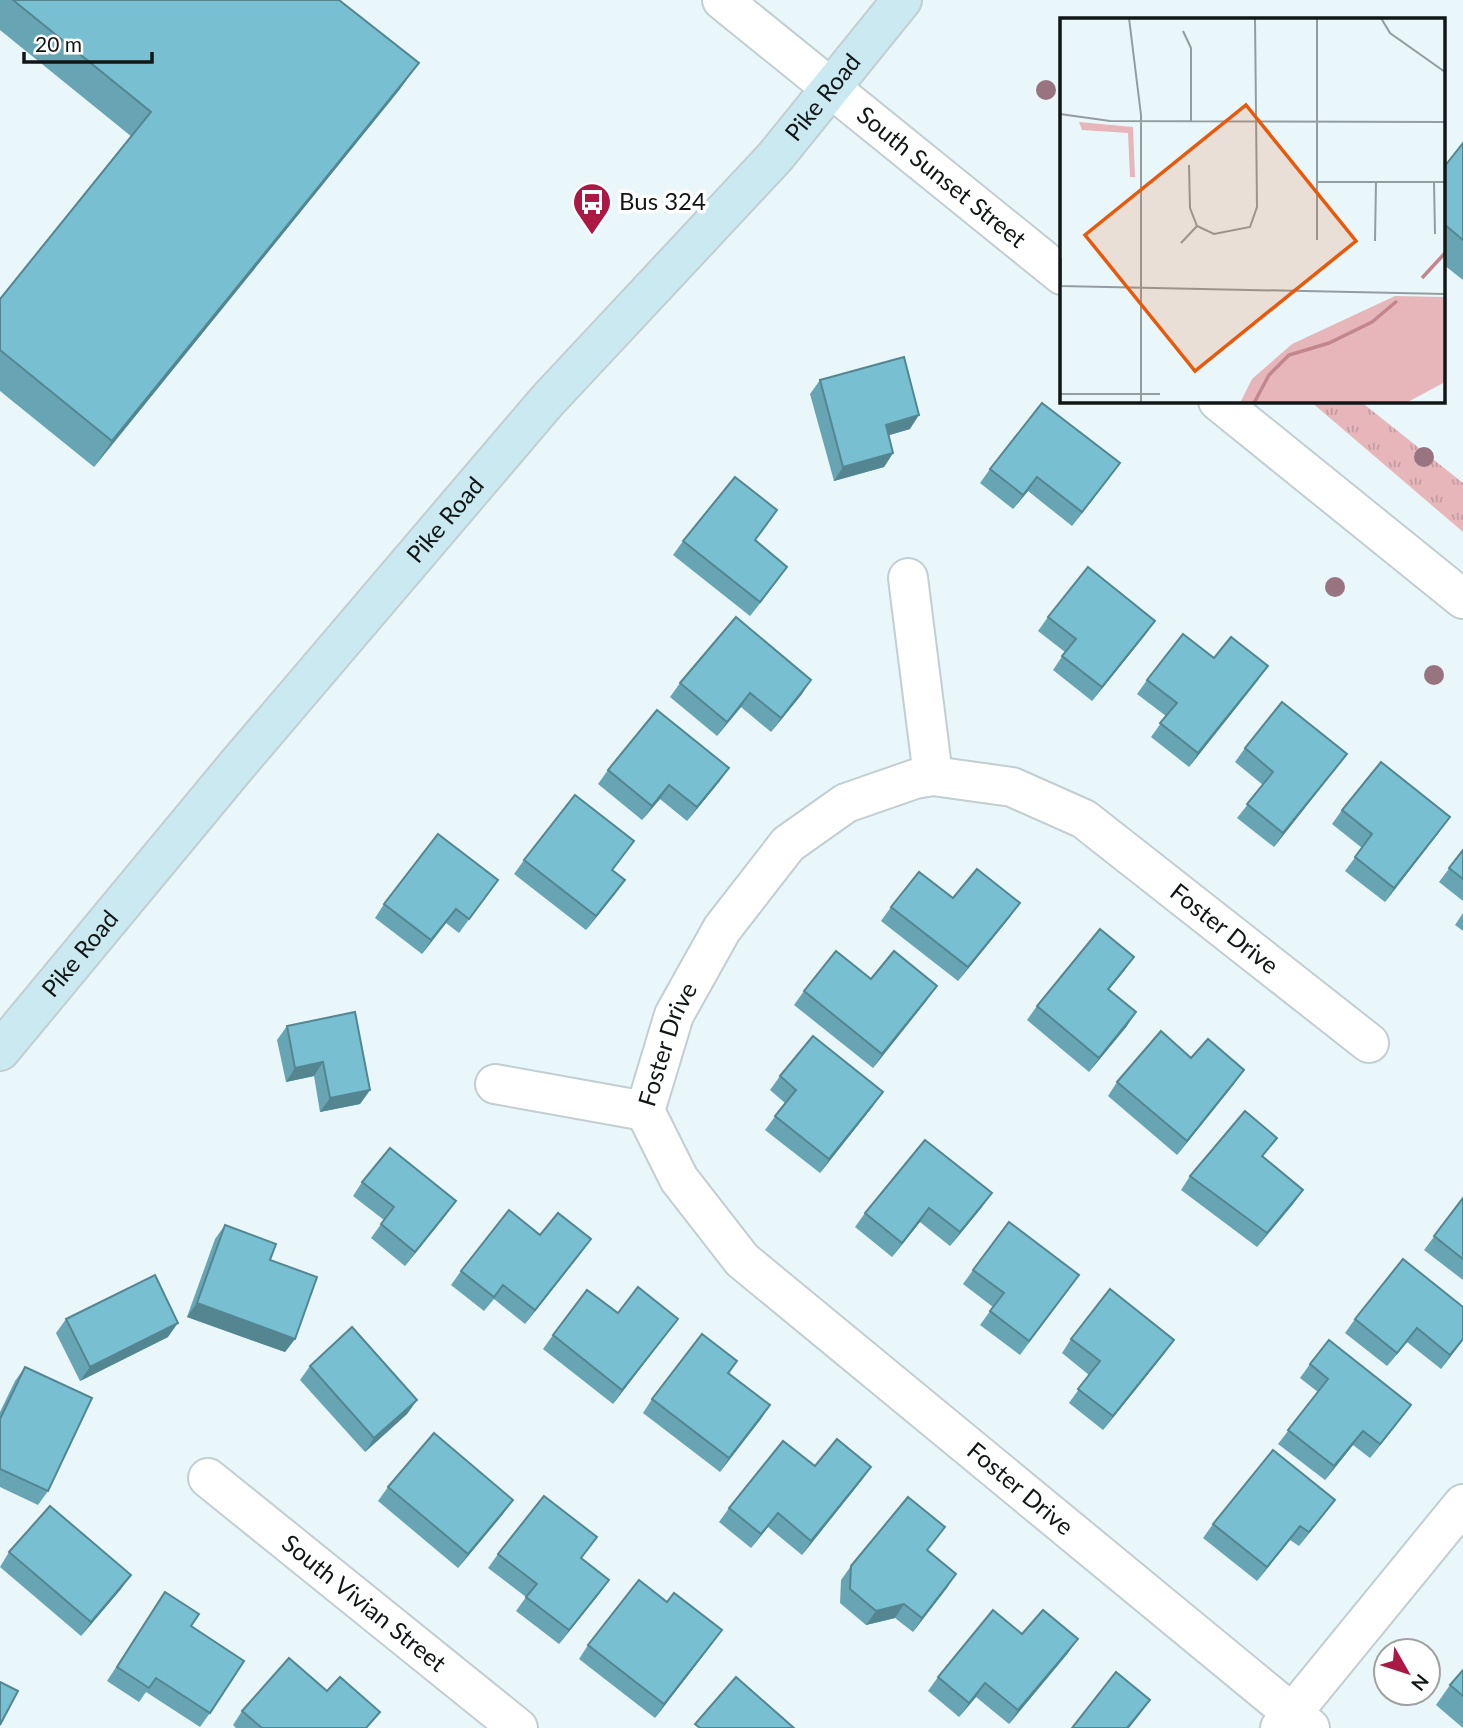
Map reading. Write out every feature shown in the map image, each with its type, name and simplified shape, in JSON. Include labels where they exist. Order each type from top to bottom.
[{"type":"main road","name":"Pike Road","points":[[0,1051],[237,765],[538,411],[775,157],[902,0]]},
{"type":"street","name":"South Sunset Street","points":[[722,0],[1060,273]]},
{"type":"street","points":[[1219,402],[1463,599]]},
{"type":"street","points":[[908,578],[933,776]]},
{"type":"street","name":"Foster Drive","points":[[1294,1723],[742,1260],[679,1179],[645,1111],[674,1015],[723,929],[788,844],[846,803],[915,779],[933,776],[1012,787],[1084,819],[1369,1043]]},
{"type":"street","points":[[495,1084],[645,1111]]},
{"type":"street","name":"South Vivian Street","points":[[208,1478],[518,1728]]},
{"type":"street","points":[[1294,1723],[1463,1504]]},
{"type":"green space","points":[[1311,402],[1361,402],[1463,483],[1463,532]]},
{"type":"building","points":[[13,0],[339,0],[419,63],[112,441],[0,350],[0,299],[151,112]]},
{"type":"building","points":[[1463,143],[1463,240],[1446,226],[1446,164]]},
{"type":"building","points":[[904,357],[919,415],[886,425],[893,453],[843,467],[820,380]]},
{"type":"building","points":[[1042,403],[1120,463],[1082,512],[1037,477],[1023,495],[990,469]]},
{"type":"building","points":[[735,477],[777,510],[755,540],[787,567],[760,602],[683,541]]},
{"type":"building","points":[[1088,567],[1155,621],[1102,687],[1062,656],[1076,639],[1048,617]]},
{"type":"building","points":[[736,617],[811,680],[781,718],[750,693],[727,722],[680,683]]},
{"type":"building","points":[[1183,634],[1214,658],[1231,637],[1268,666],[1198,753],[1160,723],[1177,703],[1147,680]]},
{"type":"building","points":[[1282,702],[1347,754],[1283,833],[1247,804],[1273,772],[1245,748]]},
{"type":"building","points":[[657,710],[729,768],[697,807],[669,785],[652,806],[608,770]]},
{"type":"building","points":[[1381,762],[1450,817],[1394,888],[1355,857],[1372,834],[1342,810]]},
{"type":"building","points":[[575,795],[634,841],[612,870],[625,880],[596,916],[524,860]]},
{"type":"building","points":[[438,834],[498,880],[469,919],[456,909],[431,940],[384,904]]},
{"type":"building","points":[[1463,850],[1463,879],[1449,868]]},
{"type":"building","points":[[977,869],[1020,903],[968,967],[891,907],[919,872],[953,898]]},
{"type":"building","points":[[1100,929],[1134,957],[1108,989],[1136,1012],[1099,1058],[1037,1006]]},
{"type":"building","points":[[836,951],[871,979],[894,951],[937,986],[882,1054],[804,991]]},
{"type":"building","points":[[355,1012],[370,1090],[330,1098],[323,1062],[295,1068],[287,1026]]},
{"type":"building","points":[[1161,1031],[1191,1058],[1208,1039],[1244,1070],[1187,1141],[1117,1082]]},
{"type":"building","points":[[813,1036],[883,1092],[829,1159],[775,1116],[796,1090],[780,1076]]},
{"type":"building","points":[[1245,1111],[1277,1138],[1262,1156],[1303,1190],[1267,1233],[1190,1176]]},
{"type":"building","points":[[925,1140],[992,1193],[960,1232],[929,1208],[902,1243],[865,1213]]},
{"type":"building","points":[[390,1148],[456,1201],[415,1252],[381,1224],[394,1207],[362,1182]]},
{"type":"building","points":[[1463,1198],[1463,1259],[1434,1236]]},
{"type":"building","points":[[509,1210],[540,1235],[558,1213],[591,1239],[535,1310],[503,1285],[494,1297],[461,1271]]},
{"type":"building","points":[[1009,1222],[1079,1275],[1029,1341],[990,1311],[1004,1293],[973,1270]]},
{"type":"building","points":[[225,1225],[276,1244],[270,1260],[317,1277],[295,1339],[197,1303]]},
{"type":"building","points":[[1403,1259],[1463,1307],[1463,1339],[1450,1355],[1417,1328],[1397,1353],[1355,1319]]},
{"type":"building","points":[[155,1275],[178,1323],[90,1367],[66,1319]]},
{"type":"building","points":[[638,1287],[678,1319],[622,1390],[553,1335],[587,1290],[618,1313]]},
{"type":"building","points":[[1110,1289],[1174,1340],[1113,1416],[1078,1389],[1100,1361],[1071,1339]]},
{"type":"building","points":[[352,1327],[417,1400],[374,1438],[310,1366]]},
{"type":"building","points":[[702,1334],[737,1361],[728,1373],[770,1405],[729,1458],[652,1399]]},
{"type":"building","points":[[1329,1340],[1411,1405],[1380,1444],[1363,1431],[1334,1466],[1288,1430],[1328,1379],[1310,1364]]},
{"type":"building","points":[[25,1367],[92,1398],[48,1491],[0,1469],[0,1419]]},
{"type":"building","points":[[434,1433],[513,1500],[468,1554],[388,1487]]},
{"type":"building","points":[[837,1439],[871,1467],[811,1541],[778,1513],[761,1534],[729,1508],[783,1441],[815,1466]]},
{"type":"building","points":[[1273,1450],[1335,1500],[1309,1532],[1300,1526],[1267,1567],[1213,1524]]},
{"type":"building","points":[[544,1496],[597,1537],[581,1558],[609,1580],[569,1630],[526,1597],[537,1584],[498,1554]]},
{"type":"building","points":[[908,1497],[945,1527],[927,1550],[956,1574],[922,1618],[904,1604],[876,1611],[850,1589],[851,1566]]},
{"type":"building","points":[[50,1506],[131,1575],[91,1622],[9,1552]]},
{"type":"building","points":[[639,1580],[667,1602],[674,1593],[722,1630],[664,1704],[588,1645]]},
{"type":"building","points":[[165,1592],[199,1614],[191,1626],[244,1661],[210,1713],[156,1678],[149,1688],[117,1667]]},
{"type":"building","points":[[993,1610],[1022,1634],[1043,1610],[1078,1639],[1018,1710],[985,1683],[969,1703],[938,1677]]},
{"type":"building","points":[[289,1658],[327,1691],[340,1677],[380,1712],[366,1728],[262,1728],[242,1711]]},
{"type":"building","points":[[1463,1670],[1463,1696],[1450,1685]]},
{"type":"building","points":[[1116,1672],[1150,1700],[1127,1728],[1072,1728]]},
{"type":"building","points":[[736,1677],[794,1728],[700,1728],[695,1724]]},
{"type":"building","points":[[0,1682],[18,1691],[0,1725]]},
{"type":"place","name":"Bus 324","points":[[592,236]]}]
